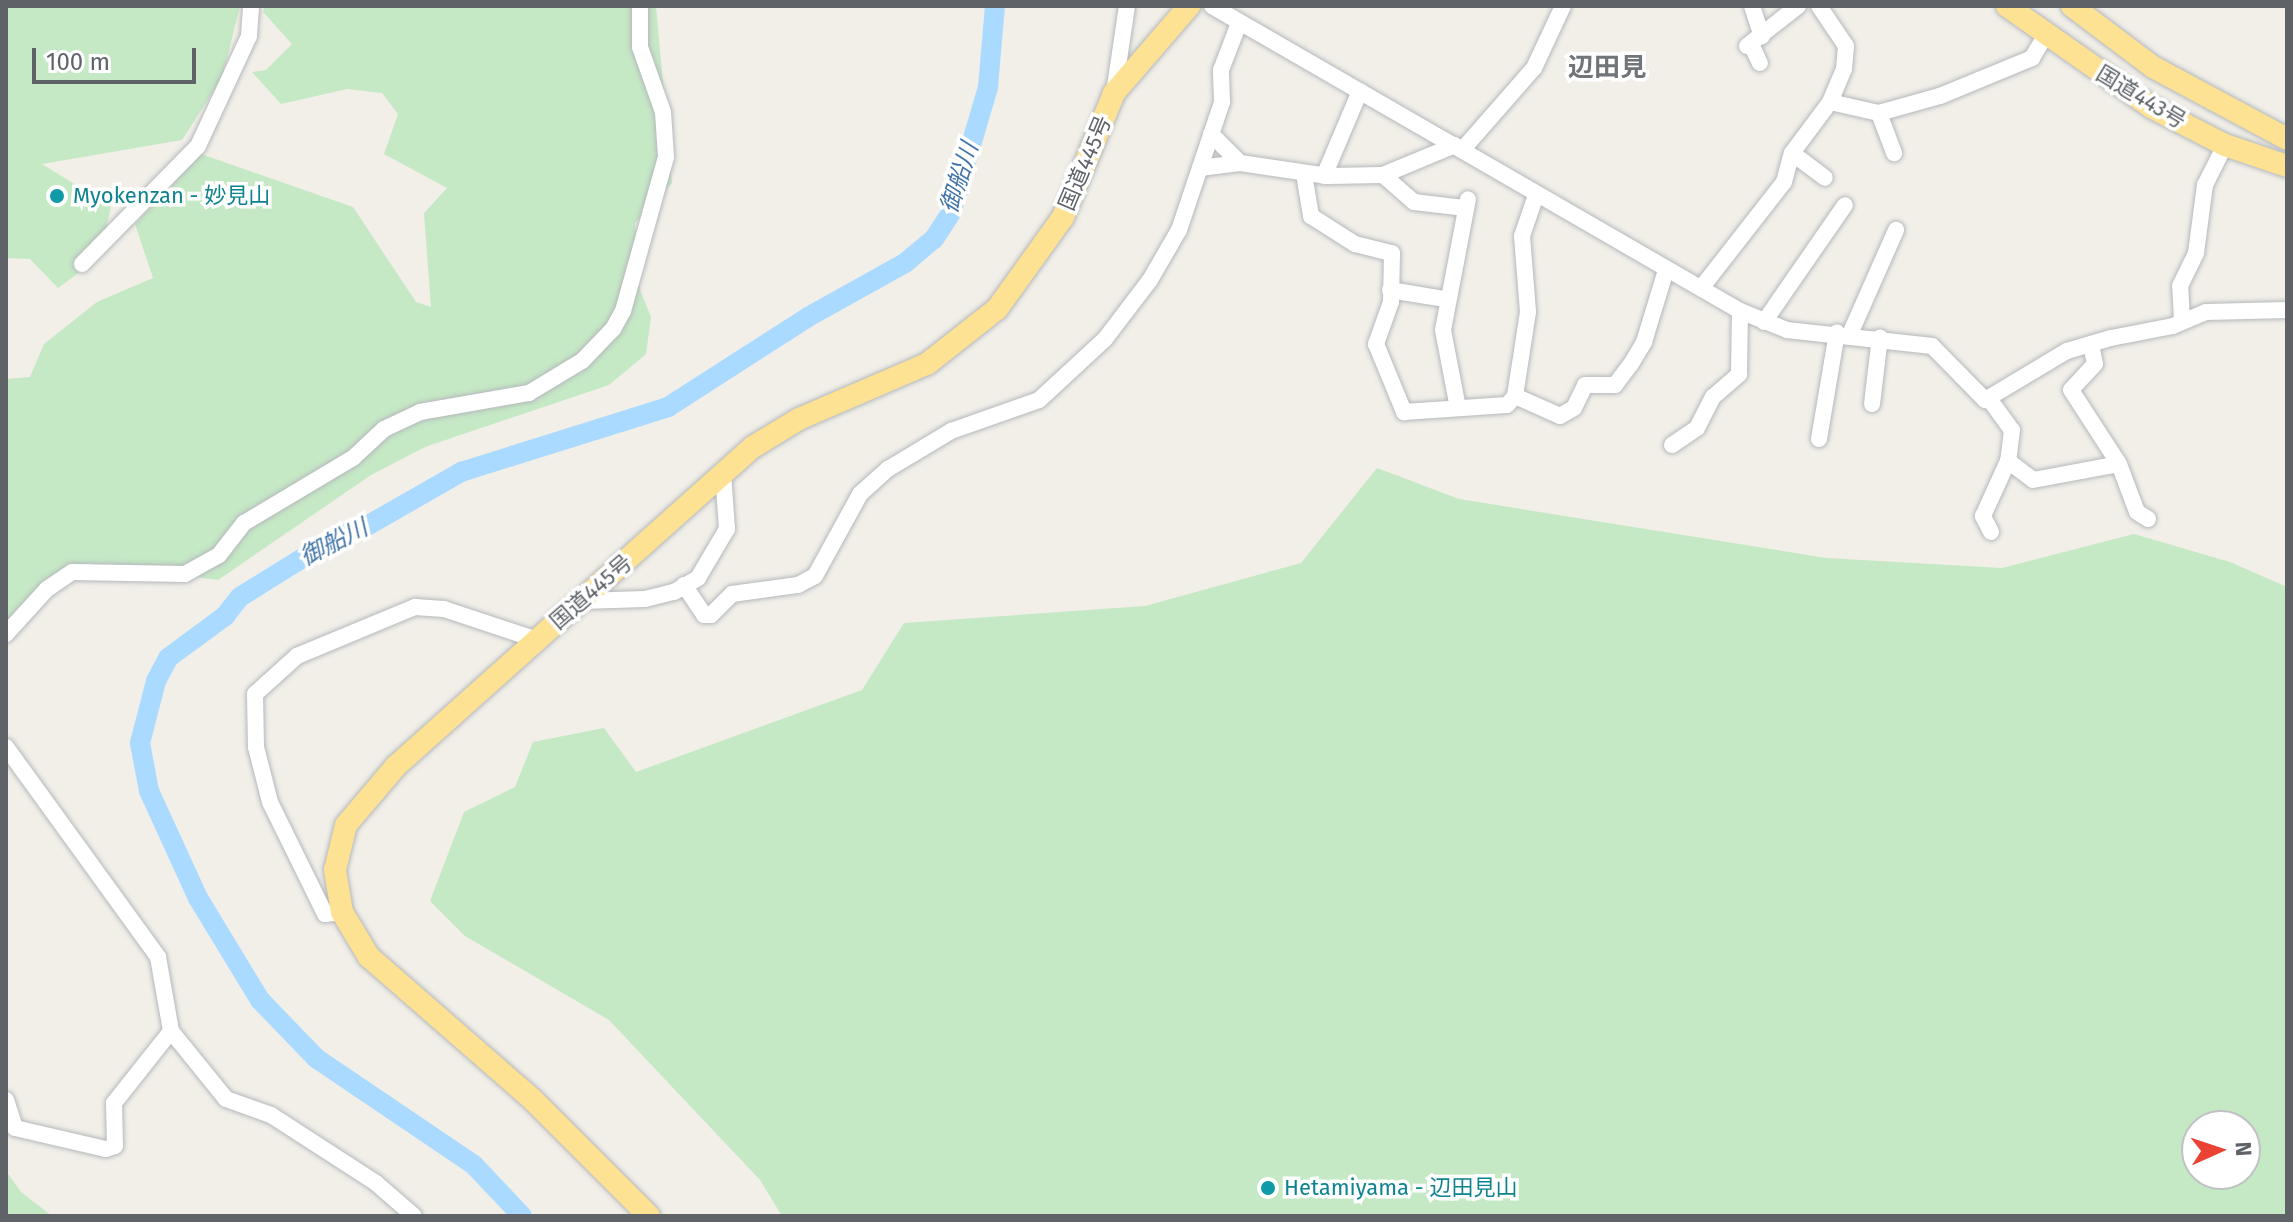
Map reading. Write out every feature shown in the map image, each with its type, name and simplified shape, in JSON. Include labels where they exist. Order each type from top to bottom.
[{"type":"highway","name":"国道445号","points":[[649,1216],[532,1099],[384,974],[342,912],[335,870],[346,825],[396,766],[723,473],[799,419],[927,364],[967,338],[997,309],[1063,217],[1114,93],[1189,6]]},
{"type":"highway","name":"国道443号","points":[[2007,6],[2092,69],[2225,145],[2287,166]]},
{"type":"highway","name":"国道443号","points":[[2072,6],[2153,67],[2287,139]]},
{"type":"highway","points":[[2092,69],[2114,38]]},
{"type":"highway","points":[[2225,145],[2240,114]]},
{"type":"street","points":[[82,264],[198,146],[249,36],[251,6]]},
{"type":"street","points":[[6,634],[47,589],[72,572],[185,574],[219,555],[244,523],[353,458],[384,429],[420,412],[529,393],[582,361],[613,329],[623,311],[666,157],[663,112],[640,47],[640,6]]},
{"type":"street","points":[[1114,93],[1127,6]]},
{"type":"street","points":[[1212,6],[1740,311],[1764,322],[1808,333],[1918,342],[1945,354],[1976,393],[1990,400],[2012,430],[2008,461],[1983,516],[1991,532]]},
{"type":"street","points":[[1200,168],[1240,163],[1324,176],[1383,175],[1459,147],[1534,68],[1563,6]]},
{"type":"street","points":[[1752,6],[1753,42],[1760,63]]},
{"type":"street","points":[[1753,42],[1798,6]]},
{"type":"street","points":[[1702,287],[1784,182],[1792,153],[1830,102],[1844,69],[1846,46],[1819,6]]},
{"type":"street","points":[[684,585],[704,615],[711,615],[732,594],[798,585],[815,576],[860,494],[888,469],[951,431],[1039,400],[1105,339],[1150,280],[1179,230],[1222,102],[1221,70],[1239,23]]},
{"type":"street","points":[[1830,102],[1879,113],[1940,96],[2032,58],[2045,36]]},
{"type":"street","points":[[1324,176],[1360,91]]},
{"type":"street","points":[[1879,113],[1894,153]]},
{"type":"street","points":[[1211,134],[1240,163]]},
{"type":"street","points":[[2182,321],[2180,286],[2198,243],[2205,185],[2225,145]]},
{"type":"street","points":[[1792,153],[1825,178]]},
{"type":"street","points":[[1304,174],[1311,216],[1355,244],[1392,253],[1390,290],[1376,344],[1402,410],[1507,405],[1515,396],[1528,312],[1522,236],[1536,195]]},
{"type":"street","points":[[1383,175],[1414,202],[1466,203],[1462,240],[1445,299],[1444,345],[1453,363],[1458,408]]},
{"type":"street","points":[[1764,322],[1845,205]]},
{"type":"street","points":[[1819,439],[1844,334],[1896,230]]},
{"type":"street","points":[[1515,396],[1560,416],[1574,408],[1585,385],[1615,385],[1644,342],[1666,270]]},
{"type":"street","points":[[1390,290],[1445,299]]},
{"type":"street","points":[[1990,400],[2067,351],[2239,307],[2287,310]]},
{"type":"street","points":[[1672,445],[1697,428],[1713,397],[1739,374],[1740,311]]},
{"type":"street","points":[[1872,404],[1880,337]]},
{"type":"street","points":[[2091,344],[2095,364],[2071,390],[2119,464],[2137,512],[2148,519]]},
{"type":"street","points":[[2008,461],[2033,480],[2119,464]]},
{"type":"street","points":[[581,601],[645,599],[698,578],[727,529],[723,473]]},
{"type":"street","points":[[342,912],[325,914],[270,802],[256,747],[255,694],[297,656],[415,607],[444,609],[537,640]]},
{"type":"street","points":[[6,747],[158,957],[171,1031],[194,1053],[226,1099],[271,1115],[376,1183],[414,1216]]},
{"type":"street","points":[[6,1100],[15,1128],[106,1149],[115,1146],[114,1103],[171,1031]]},
{"type":"green space","points":[[6,6],[240,6],[222,78],[182,140],[42,164],[111,207],[99,258],[58,288],[30,259],[6,258]]},
{"type":"green space","points":[[265,6],[656,6],[672,183],[635,223],[640,290],[651,317],[646,354],[609,385],[425,447],[371,475],[218,580],[87,563],[6,621],[6,379],[30,377],[44,344],[97,302],[153,278],[135,224],[201,154],[353,207],[416,302],[431,307],[424,213],[447,188],[384,154],[398,114],[382,93],[347,89],[281,104],[252,72],[266,70],[292,44],[263,12]]},
{"type":"green space","points":[[1377,468],[1459,499],[1826,558],[2002,568],[2134,534],[2230,562],[2287,587],[2287,1216],[782,1216],[760,1180],[609,1020],[465,936],[430,901],[464,812],[515,787],[533,742],[604,728],[636,772],[862,690],[904,623],[1145,606],[1301,563]]},
{"type":"green space","points":[[6,1171],[21,1192],[52,1216],[6,1216]]},
{"type":"waterway","name":"御船川","points":[[522,1216],[474,1165],[316,1058],[260,1000],[198,898],[149,791],[140,743],[156,681],[168,658],[225,616],[240,597],[333,539],[365,527],[461,472],[668,407],[808,317],[905,263],[934,239],[951,213],[988,87],[995,6]]},
{"type":"place","name":"Myokenzan - 妙見山","points":[[57,196]]},
{"type":"place","name":"Hetamiyama - 辺田見山","points":[[1268,1188]]},
{"type":"district","name":"辺田見","points":[[1607,68]]}]
